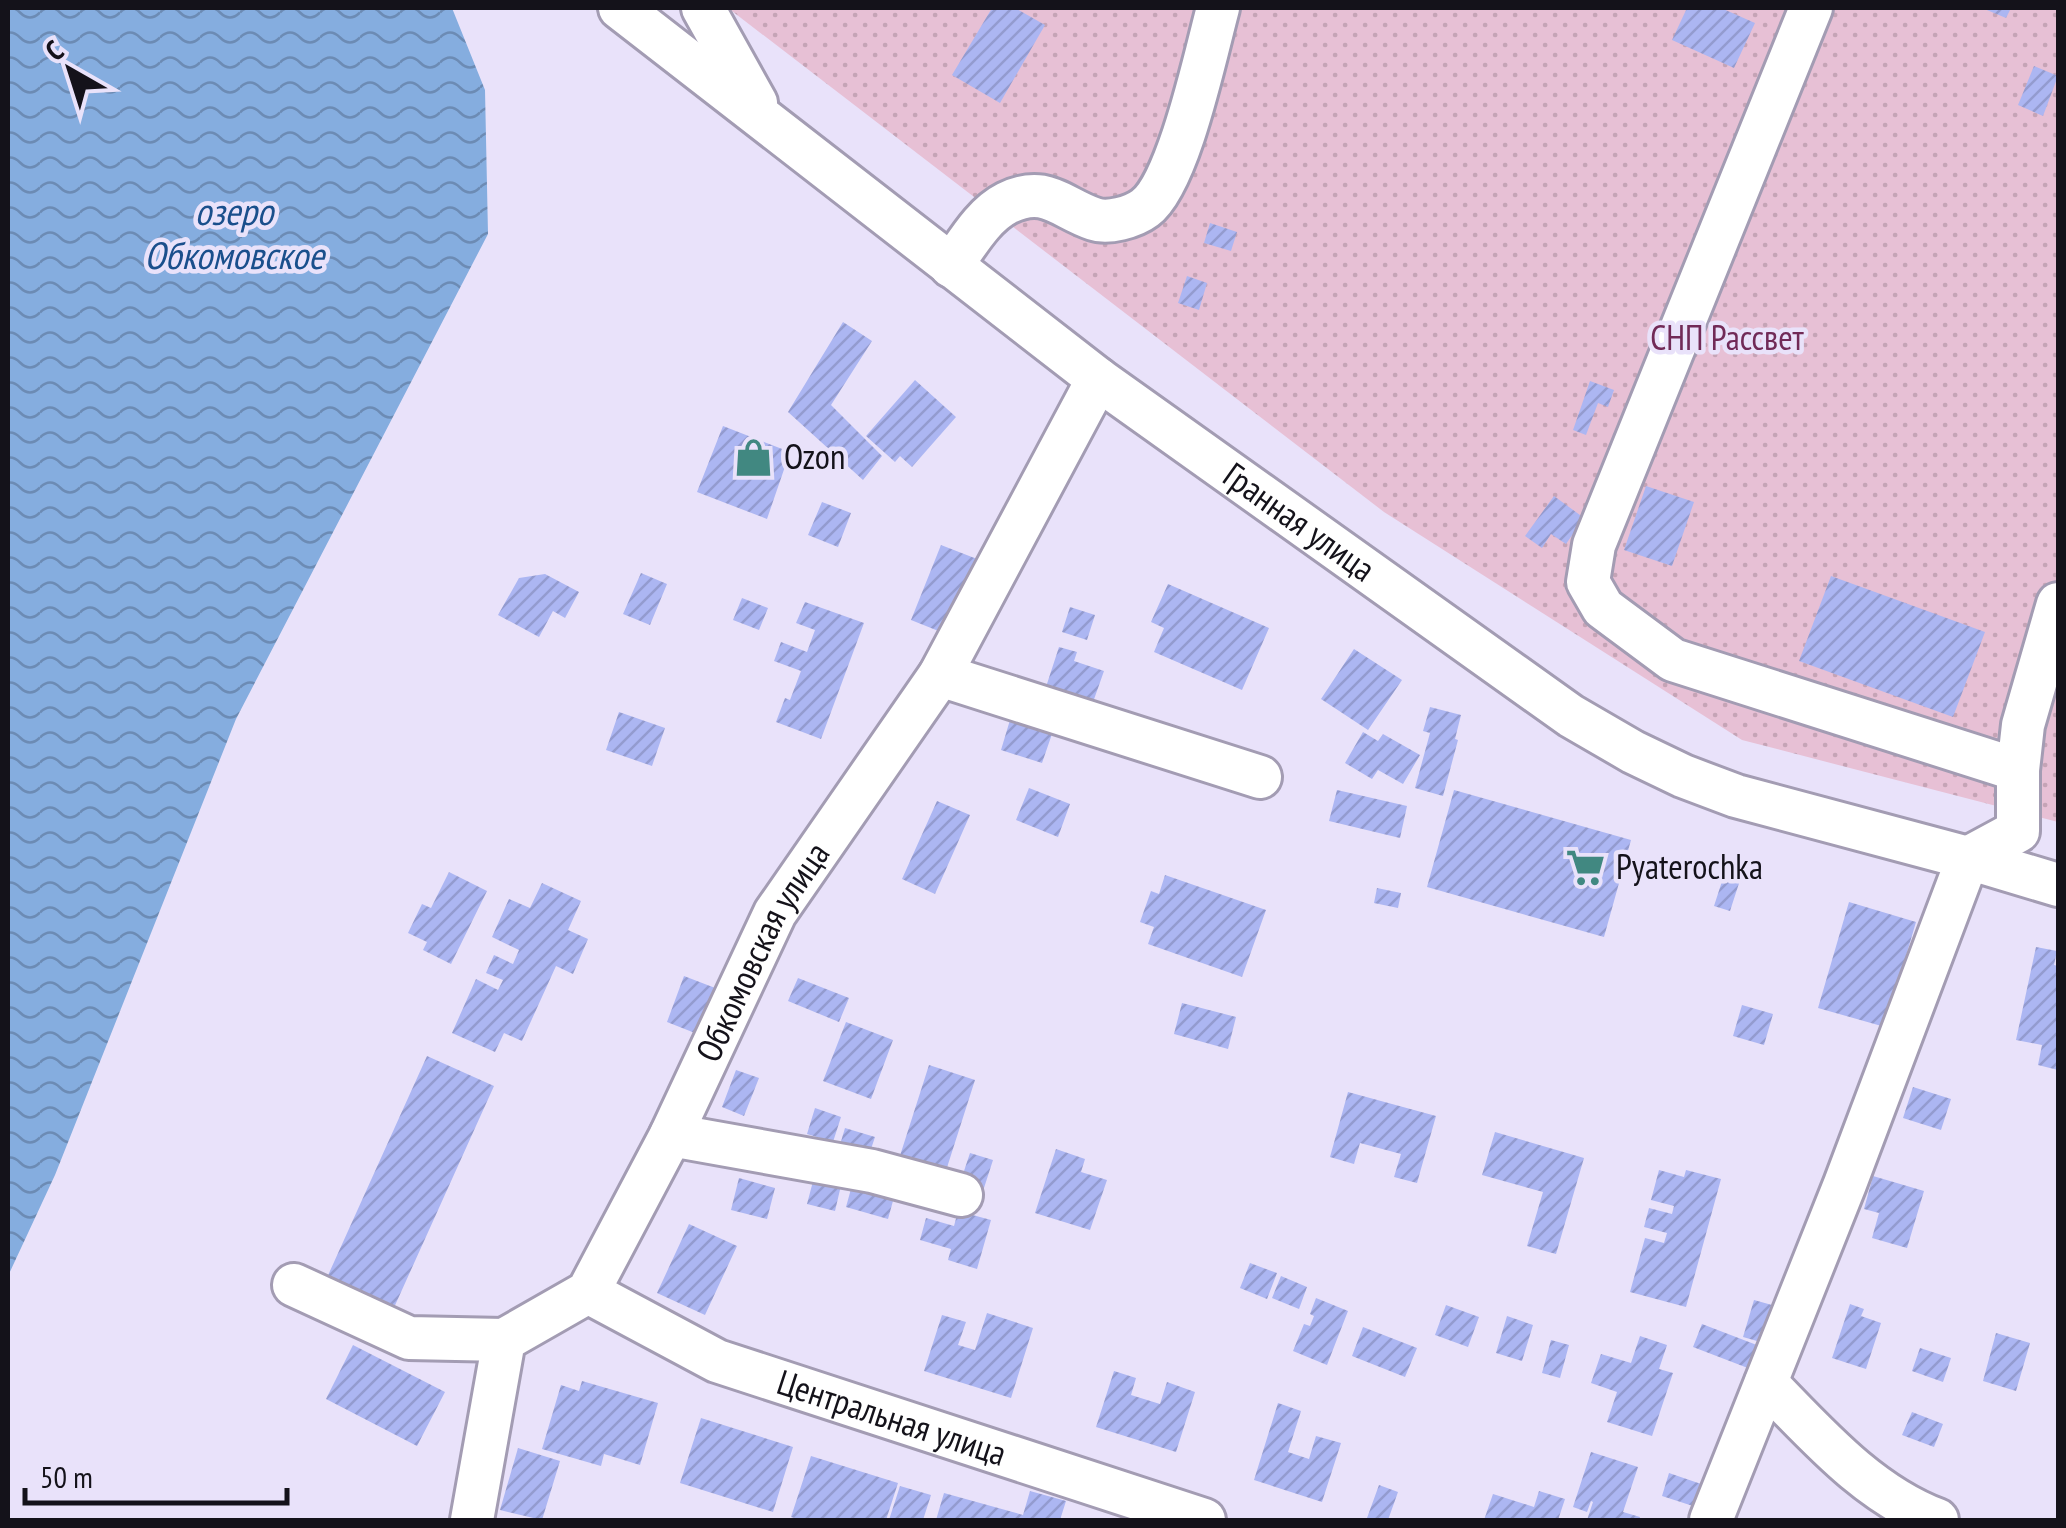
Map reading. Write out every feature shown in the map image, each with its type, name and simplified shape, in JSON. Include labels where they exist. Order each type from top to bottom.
[{"type":"street","name":"Гранная улица","points":[[620,8],[1098,379],[1571,716],[1633,752],[1736,796],[2058,885]]},
{"type":"street","points":[[703,8],[766,122]]},
{"type":"street","points":[[951,266],[983,222],[1006,204],[1034,195],[1062,202],[1097,221],[1119,219],[1148,207],[1175,162],[1218,8]]},
{"type":"street","points":[[1811,8],[1594,545],[1588,582],[1602,608],[1673,660],[2018,770]]},
{"type":"street","name":"Обкомовская улица","points":[[588,1292],[672,1135],[776,913],[940,675],[1098,379]]},
{"type":"street","points":[[1711,1520],[1845,1184],[1968,858],[2018,831],[2023,725],[2058,604]]},
{"type":"street","points":[[940,675],[1260,777]]},
{"type":"street","points":[[672,1135],[872,1171],[961,1195]]},
{"type":"street","points":[[294,1285],[409,1338],[504,1340],[588,1292]]},
{"type":"street","name":"Центральная улица","points":[[588,1292],[718,1361],[1204,1520]]},
{"type":"street","points":[[472,1520],[504,1340]]},
{"type":"street","points":[[1766,1383],[1876,1488],[1910,1509],[1938,1520]]},
{"type":"green space","name":"СНП Рассвет","points":[[728,8],[2058,8],[2058,822],[1742,740],[1384,512]]},
{"type":"water","name":"озеро Обкомовское","points":[[8,8],[452,8],[485,90],[488,234],[236,719],[55,1175],[8,1276]]},
{"type":"building","points":[[992,8],[1015,8],[1045,25],[1000,103],[952,75]]},
{"type":"building","points":[[1687,8],[1721,8],[1755,23],[1734,68],[1672,40]]},
{"type":"building","points":[[1982,8],[2011,8],[2006,18]]},
{"type":"building","points":[[2034,66],[2058,76],[2043,116],[2018,105]]},
{"type":"building","points":[[1210,223],[1237,232],[1231,251],[1204,243]]},
{"type":"building","points":[[1187,276],[1207,283],[1199,310],[1178,303]]},
{"type":"building","points":[[843,322],[872,341],[831,405],[882,456],[863,480],[788,412]]},
{"type":"building","points":[[915,380],[956,417],[912,467],[900,456],[895,462],[866,436]]},
{"type":"building","points":[[1590,381],[1614,390],[1608,407],[1598,403],[1586,435],[1573,430]]},
{"type":"building","points":[[723,426],[790,452],[767,519],[697,492]]},
{"type":"building","points":[[1646,486],[1694,502],[1672,566],[1624,550]]},
{"type":"building","points":[[1554,496],[1584,518],[1566,544],[1551,534],[1542,548],[1525,536]]},
{"type":"building","points":[[822,502],[851,513],[838,547],[808,535]]},
{"type":"building","points":[[941,545],[977,559],[946,634],[911,620]]},
{"type":"building","points":[[641,573],[667,584],[650,625],[623,614]]},
{"type":"building","points":[[545,574],[579,592],[565,618],[553,611],[539,637],[498,615],[519,578]]},
{"type":"building","points":[[1831,576],[1985,632],[1953,717],[1799,661]]},
{"type":"building","points":[[1168,584],[1269,628],[1242,690],[1154,652],[1164,628],[1151,622]]},
{"type":"building","points":[[742,598],[768,608],[759,630],[733,620]]},
{"type":"building","points":[[805,602],[864,623],[821,739],[776,722],[801,671],[774,661],[781,642],[807,652],[815,630],[796,623]]},
{"type":"building","points":[[1070,607],[1095,615],[1087,640],[1062,632]]},
{"type":"building","points":[[1059,647],[1077,652],[1074,661],[1104,671],[1092,705],[1045,690]]},
{"type":"building","points":[[1354,649],[1402,680],[1368,730],[1321,699]]},
{"type":"building","points":[[1430,707],[1461,715],[1443,796],[1415,788],[1430,733],[1423,731]]},
{"type":"building","points":[[619,712],[665,728],[652,766],[606,750]]},
{"type":"building","points":[[1010,720],[1052,734],[1042,763],[1001,750]]},
{"type":"building","points":[[1363,732],[1378,741],[1383,734],[1420,755],[1403,784],[1378,770],[1372,779],[1345,763]]},
{"type":"building","points":[[1029,788],[1070,804],[1058,837],[1016,820]]},
{"type":"building","points":[[1337,790],[1407,806],[1400,838],[1329,821]]},
{"type":"building","points":[[1454,790],[1631,840],[1604,937],[1427,887]]},
{"type":"building","points":[[937,801],[970,815],[935,894],[902,879]]},
{"type":"building","points":[[1726,869],[1742,874],[1730,911],[1714,906]]},
{"type":"building","points":[[449,872],[487,891],[451,964],[423,950],[427,942],[408,933],[422,904],[431,908]]},
{"type":"building","points":[[1165,875],[1266,910],[1242,977],[1148,944],[1154,927],[1140,922],[1151,891],[1159,894]]},
{"type":"building","points":[[542,883],[581,901],[568,930],[588,939],[573,974],[556,966],[522,1041],[504,1033],[495,1052],[452,1033],[476,979],[498,990],[503,980],[486,973],[494,955],[513,964],[519,950],[492,937],[509,899],[530,908]]},
{"type":"building","points":[[1377,888],[1401,893],[1398,908],[1374,903]]},
{"type":"building","points":[[1849,902],[1916,922],[1885,1027],[1818,1008]]},
{"type":"building","points":[[2036,947],[2057,951],[2054,965],[2058,966],[2058,1070],[2038,1065],[2042,1045],[2016,1040]]},
{"type":"building","points":[[684,976],[723,991],[705,1037],[667,1022]]},
{"type":"building","points":[[798,978],[849,998],[839,1022],[788,1001]]},
{"type":"building","points":[[1182,1003],[1236,1017],[1228,1049],[1174,1034]]},
{"type":"building","points":[[1742,1005],[1773,1014],[1764,1045],[1733,1036]]},
{"type":"building","points":[[846,1022],[893,1040],[871,1099],[823,1081]]},
{"type":"building","points":[[427,1056],[494,1086],[392,1312],[325,1282]]},
{"type":"building","points":[[929,1065],[975,1080],[943,1180],[897,1165]]},
{"type":"building","points":[[736,1070],[759,1078],[744,1116],[722,1107]]},
{"type":"building","points":[[1913,1087],[1951,1099],[1941,1130],[1903,1118]]},
{"type":"building","points":[[1348,1092],[1436,1116],[1417,1183],[1394,1177],[1401,1154],[1360,1143],[1354,1164],[1330,1157]]},
{"type":"building","points":[[815,1108],[841,1117],[833,1142],[807,1134]]},
{"type":"building","points":[[845,1128],[875,1137],[868,1158],[839,1148]]},
{"type":"building","points":[[1495,1132],[1584,1158],[1556,1254],[1527,1246],[1543,1192],[1482,1175]]},
{"type":"building","points":[[1056,1149],[1085,1159],[1081,1172],[1107,1180],[1090,1230],[1035,1213]]},
{"type":"building","points":[[970,1153],[993,1160],[983,1191],[960,1183]]},
{"type":"building","points":[[816,1170],[843,1177],[835,1211],[807,1204]]},
{"type":"building","points":[[1659,1170],[1684,1177],[1686,1170],[1721,1179],[1686,1307],[1630,1292],[1645,1238],[1664,1243],[1667,1233],[1644,1227],[1649,1208],[1672,1214],[1674,1206],[1651,1200]]},
{"type":"building","points":[[1873,1176],[1924,1191],[1907,1248],[1872,1238],[1879,1213],[1864,1209]]},
{"type":"building","points":[[739,1178],[775,1188],[767,1219],[731,1210]]},
{"type":"building","points":[[854,1178],[896,1190],[888,1219],[846,1207]]},
{"type":"building","points":[[958,1211],[991,1220],[977,1269],[948,1260],[951,1249],[920,1240],[926,1218],[954,1226]]},
{"type":"building","points":[[689,1224],[737,1246],[705,1315],[657,1293]]},
{"type":"building","points":[[1250,1263],[1277,1273],[1267,1299],[1240,1288]]},
{"type":"building","points":[[1281,1276],[1307,1287],[1299,1309],[1272,1298]]},
{"type":"building","points":[[1316,1298],[1348,1311],[1327,1365],[1293,1351],[1304,1324],[1310,1326]]},
{"type":"building","points":[[1754,1300],[1783,1308],[1771,1345],[1743,1337]]},
{"type":"building","points":[[1850,1304],[1864,1309],[1861,1316],[1881,1323],[1866,1369],[1832,1358]]},
{"type":"building","points":[[1446,1305],[1479,1317],[1468,1347],[1435,1335]]},
{"type":"building","points":[[987,1313],[1033,1328],[1011,1398],[924,1371],[942,1315],[966,1322],[958,1345],[975,1350]]},
{"type":"building","points":[[1507,1316],[1533,1325],[1522,1361],[1496,1353]]},
{"type":"building","points":[[1702,1324],[1762,1347],[1753,1370],[1693,1347]]},
{"type":"building","points":[[1363,1327],[1417,1348],[1405,1377],[1352,1356]]},
{"type":"building","points":[[1996,1333],[2030,1343],[2016,1391],[1983,1381]]},
{"type":"building","points":[[1640,1336],[1667,1345],[1659,1369],[1673,1373],[1652,1436],[1607,1422],[1617,1392],[1591,1383],[1601,1354],[1631,1363]]},
{"type":"building","points":[[1551,1340],[1569,1345],[1560,1378],[1542,1373]]},
{"type":"building","points":[[353,1345],[445,1392],[417,1446],[326,1399]]},
{"type":"building","points":[[1920,1348],[1951,1358],[1943,1382],[1912,1371]]},
{"type":"building","points":[[1114,1371],[1136,1378],[1131,1395],[1160,1404],[1167,1382],[1195,1392],[1176,1452],[1096,1427]]},
{"type":"building","points":[[582,1381],[658,1403],[640,1465],[604,1454],[601,1466],[542,1449],[561,1385],[579,1391]]},
{"type":"building","points":[[1278,1403],[1301,1411],[1288,1452],[1309,1459],[1316,1436],[1341,1443],[1322,1502],[1254,1480]]},
{"type":"building","points":[[1912,1412],[1943,1424],[1934,1447],[1902,1435]]},
{"type":"building","points":[[701,1418],[793,1447],[773,1512],[680,1483]]},
{"type":"building","points":[[518,1448],[560,1461],[542,1520],[500,1510]]},
{"type":"building","points":[[1591,1452],[1638,1467],[1623,1512],[1640,1517],[1639,1520],[1587,1520],[1593,1502],[1587,1512],[1573,1507]]},
{"type":"building","points":[[811,1456],[898,1483],[886,1520],[791,1517]]},
{"type":"building","points":[[1669,1473],[1704,1485],[1696,1507],[1662,1496]]},
{"type":"building","points":[[1379,1485],[1398,1492],[1388,1520],[1367,1518]]},
{"type":"building","points":[[900,1486],[931,1495],[923,1520],[889,1520]]},
{"type":"building","points":[[1030,1491],[1066,1501],[1060,1520],[936,1520],[944,1493],[1023,1515]]},
{"type":"building","points":[[1539,1491],[1565,1499],[1558,1520],[1484,1520],[1493,1494],[1534,1507]]},
{"type":"place","name":"Ozon","points":[[754,457]]},
{"type":"place","name":"Pyaterochka","points":[[1586,867]]}]
